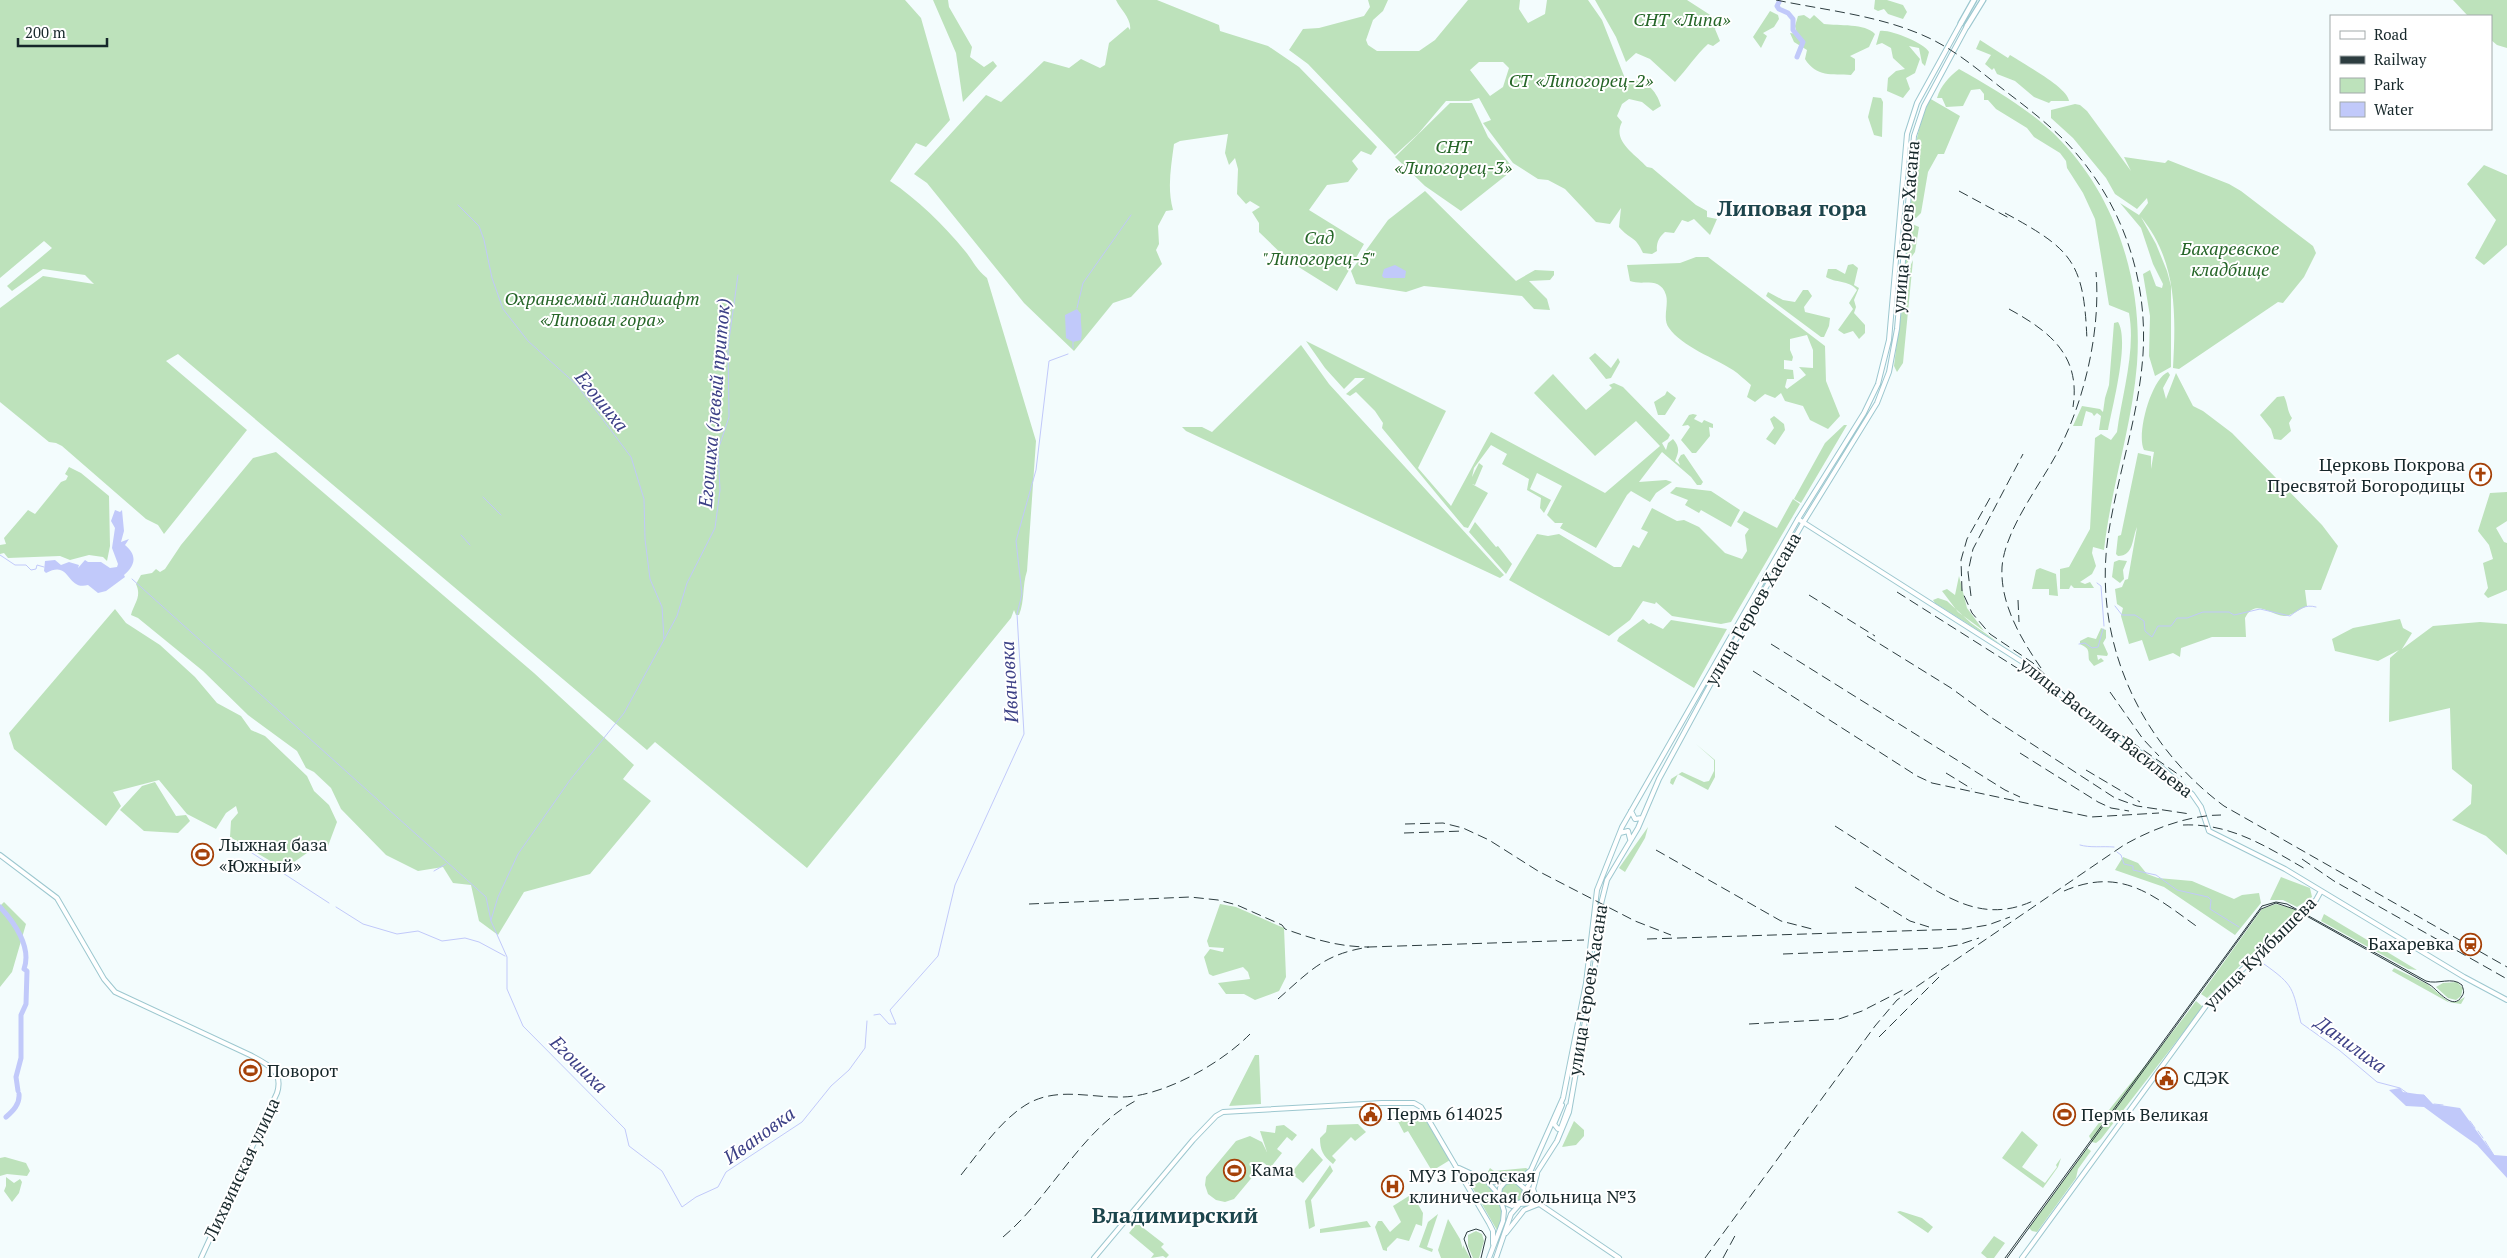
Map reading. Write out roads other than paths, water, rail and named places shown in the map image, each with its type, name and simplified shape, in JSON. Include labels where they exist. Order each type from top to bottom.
[{"type":"highway","points":[[1961,23],[1974,0]]},
{"type":"highway","points":[[1967,26],[1983,0]]},
{"type":"main road","name":"улица Героев Хасана","points":[[1514,1180],[1526,1176],[1531,1170],[1563,1098],[1586,983],[1597,890],[1619,834],[1798,519],[1864,413],[1882,370],[1890,328],[1906,134],[1917,103],[1961,23]]},
{"type":"main road","name":"улица Героев Хасана","points":[[1525,1192],[1562,1133],[1571,1101],[1598,947],[1603,896],[1611,872],[1643,817],[1659,779],[1698,706],[1803,523],[1862,428],[1887,380],[1897,329],[1914,136],[1924,106],[1967,26]]},
{"type":"main road","name":"улица Василия Васильева","points":[[1798,519],[2032,668],[2068,700],[2163,769],[2190,792],[2201,807],[2209,831],[2285,870],[2461,976],[2507,1000]]},
{"type":"main road","points":[[1631,811],[1634,819],[1643,817]]},
{"type":"main road","points":[[1619,834],[1628,831],[1630,841]]},
{"type":"main road","name":"Лихвинская улица","points":[[0,855],[57,898],[104,979],[113,991],[266,1063],[274,1070],[280,1080],[278,1093],[201,1258]]},
{"type":"main road","name":"улица Куйбышева","points":[[2022,1258],[2211,999],[2316,900],[2321,891]]},
{"type":"main road","points":[[1563,1098],[1562,1107],[1554,1124],[1556,1129],[1561,1128],[1571,1101]]},
{"type":"main road","points":[[1094,1258],[1193,1140],[1216,1116],[1223,1112],[1414,1103],[1422,1107],[1459,1168],[1493,1231],[1490,1256]]},
{"type":"main road","points":[[1459,1168],[1487,1181],[1499,1195],[1502,1202],[1503,1221],[1490,1256]]},
{"type":"main road","points":[[1536,1174],[1533,1192],[1539,1204]]},
{"type":"main road","points":[[1487,1181],[1514,1180],[1521,1183],[1525,1192],[1539,1204],[1619,1258]]},
{"type":"main road","points":[[1499,1195],[1501,1185],[1507,1181]]},
{"type":"main road","points":[[1496,1258],[1511,1214],[1524,1199],[1525,1192]]},
{"type":"main road","points":[[1502,1202],[1510,1206],[1539,1204]]},
{"type":"main road","points":[[1506,1233],[1524,1210],[1539,1204]]},
{"type":"water","points":[[1395,265],[1406,271],[1405,278],[1384,278],[1382,276],[1384,269]]},
{"type":"water","points":[[1077,309],[1081,314],[1082,336],[1081,340],[1073,342],[1066,338],[1065,315]]},
{"type":"water","points":[[115,510],[120,512],[122,510],[124,531],[121,542],[129,539],[125,545],[129,548],[134,559],[131,567],[124,575],[125,577],[106,591],[98,593],[88,585],[81,586],[76,584],[60,570],[46,573],[44,571],[45,561],[55,560],[61,565],[69,562],[79,565],[78,568],[85,560],[88,562],[101,562],[110,568],[117,567],[118,564],[112,548],[115,528],[111,521]]},
{"type":"water","points":[[2400,1088],[2403,1092],[2424,1095],[2433,1104],[2460,1108],[2494,1155],[2507,1156],[2507,1178],[2477,1145],[2424,1107],[2406,1106],[2389,1090]]},
{"type":"waterway","points":[[1779,2],[1777,6],[1788,13],[1793,19],[1793,30],[1803,42],[1797,57]]},
{"type":"waterway","name":"Егошиха","points":[[458,205],[479,226],[492,278],[503,309],[528,341],[577,385],[631,457],[644,499],[645,539],[650,579],[662,607],[664,639]]},
{"type":"waterway","name":"Ивановка","points":[[1077,308],[1083,283],[1131,215]]},
{"type":"waterway","name":"Егошиха (левый приток)","points":[[491,920],[498,897],[518,854],[570,780],[624,713],[677,616],[687,583],[715,528],[720,490],[718,450],[729,417],[728,347],[738,275]]},
{"type":"waterway","name":"Ивановка","points":[[1073,342],[1073,348]]},
{"type":"waterway","name":"Ивановка","points":[[874,1015],[880,1014],[889,1024],[896,1024],[890,1010],[938,956],[955,885],[1024,734],[1017,614],[1022,594],[1016,541],[1036,470],[1049,361],[1068,354]]},
{"type":"waterway","points":[[483,497],[501,515]]},
{"type":"waterway","points":[[461,535],[470,545]]},
{"type":"waterway","points":[[0,555],[15,565],[26,565],[31,570],[36,569],[37,565],[44,567]]},
{"type":"waterway","name":"Егошиха","points":[[132,579],[486,897],[491,921],[507,957],[507,989],[523,1026],[625,1129],[629,1146],[662,1171],[682,1207],[696,1197],[718,1187],[726,1172],[802,1122],[831,1086],[849,1070],[865,1048],[867,1021]]},
{"type":"waterway","points":[[2097,583],[2101,586],[2104,626]]},
{"type":"waterway","points":[[2115,606],[2122,615],[2135,615],[2144,621],[2145,631],[2152,637],[2158,626],[2171,626],[2177,618],[2187,618],[2203,612],[2229,612],[2234,615],[2260,609],[2290,616],[2299,609],[2316,607]]},
{"type":"waterway","points":[[2079,644],[2085,643],[2092,648],[2098,647],[2103,629]]},
{"type":"waterway","points":[[232,840],[329,903]]},
{"type":"waterway","name":"Данилиха","points":[[2080,845],[2114,847]]},
{"type":"waterway","name":"Данилиха","points":[[2117,852],[2121,855],[2124,864],[2133,866],[2133,870],[2156,875],[2177,890],[2208,897],[2211,900],[2210,909],[2239,927]]},
{"type":"waterway","points":[[434,871],[446,864]]},
{"type":"waterway","points":[[0,907],[16,927],[26,952],[24,969],[27,971],[26,1004],[21,1015],[21,1058],[16,1077],[18,1091]]},
{"type":"waterway","points":[[336,907],[363,924],[397,934],[418,931],[442,941],[465,938],[479,942],[505,956]]},
{"type":"waterway","name":"Данилиха","points":[[2264,964],[2282,978],[2291,989],[2301,1023],[2339,1050],[2377,1082],[2400,1088],[2407,1093]]},
{"type":"waterway","points":[[6,1117],[17,1104],[19,1094]]},
{"type":"waterway","name":"Данилиха","points":[[2418,1095],[2424,1095],[2431,1103]]},
{"type":"waterway","name":"Данилиха","points":[[2434,1104],[2443,1105]]},
{"type":"waterway","name":"Данилиха","points":[[2470,1121],[2475,1128]]},
{"type":"waterway","name":"Данилиха","points":[[2478,1131],[2483,1138]]},
{"type":"waterway","name":"Данилиха","points":[[2485,1141],[2495,1157]]},
{"type":"tram line","points":[[2005,1258],[2262,906],[2276,902],[2287,904],[2426,981],[2454,981],[2462,985],[2464,992],[2462,996],[2454,1002],[2450,1001],[2430,985],[2294,909],[2276,903],[2261,909],[2007,1258]]},
{"type":"tram line","points":[[1471,1258],[1464,1239],[1467,1232],[1476,1229],[1482,1231],[1486,1237],[1481,1258]]},
{"type":"railway","points":[[1776,0],[1885,22],[1932,39],[1964,59],[2035,114],[2065,141],[2084,163],[2101,187],[2115,213],[2135,267],[2141,295],[2143,325],[2141,377],[2133,423],[2112,514],[2105,576],[2108,614],[2116,651],[2129,687],[2146,721],[2168,752],[2194,781],[2224,806],[2507,967]]},
{"type":"railway","points":[[1959,191],[2009,218]]},
{"type":"railway","points":[[2005,213],[2046,237],[2070,261],[2078,276],[2082,293],[2087,341]]},
{"type":"railway","points":[[2041,668],[2019,633],[2008,608],[2002,581],[2002,567],[2009,539],[2023,509],[2056,455],[2075,413],[2093,342],[2097,295],[2096,272]]},
{"type":"railway","points":[[2009,309],[2024,317],[2049,336],[2067,359],[2072,373],[2074,389],[2073,407]]},
{"type":"railway","points":[[1971,596],[1968,572],[1973,549],[2023,454]]},
{"type":"railway","points":[[1990,498],[1967,539],[1961,560],[1962,591],[1972,613],[1990,634],[2033,663],[2071,700],[2182,777]]},
{"type":"railway","points":[[1897,592],[2058,694]]},
{"type":"railway","points":[[1809,595],[1875,636]]},
{"type":"railway","points":[[2018,600],[2019,622]]},
{"type":"railway","points":[[1867,636],[1951,688],[1992,718],[2115,798],[2137,806],[2190,814]]},
{"type":"railway","points":[[1771,644],[2005,790],[2020,797]]},
{"type":"railway","points":[[1753,671],[1917,776],[1932,783],[2091,817],[2159,813]]},
{"type":"railway","points":[[2110,692],[2143,739],[2159,756]]},
{"type":"railway","points":[[2020,753],[2098,802],[2111,808],[2129,811]]},
{"type":"railway","points":[[2086,770],[2140,802]]},
{"type":"railway","points":[[1946,773],[1972,789]]},
{"type":"railway","points":[[1705,1258],[1875,1026],[1897,1000],[2124,845],[2171,824],[2196,817],[2221,815]]},
{"type":"railway","points":[[1405,824],[1443,823],[1463,828],[1489,840],[1538,871],[1635,921],[1671,935]]},
{"type":"railway","points":[[2183,825],[2200,825],[2233,832],[2263,845],[2307,870]]},
{"type":"railway","points":[[1835,826],[1934,890],[1966,904],[1982,909],[1998,910],[2016,907],[2035,900]]},
{"type":"railway","points":[[1404,833],[1464,831]]},
{"type":"railway","points":[[1656,850],[1781,921],[1812,929]]},
{"type":"railway","points":[[2302,859],[2334,881],[2507,979]]},
{"type":"railway","points":[[2064,891],[2085,884],[2120,883],[2152,896],[2199,928]]},
{"type":"railway","points":[[1855,887],[1910,921],[1929,927]]},
{"type":"railway","points":[[1029,904],[1190,897],[1218,900],[1237,905],[1282,925],[1285,929],[1306,936],[1337,944],[1369,947]]},
{"type":"railway","points":[[1647,939],[1964,929],[1988,925],[2010,917]]},
{"type":"railway","points":[[1783,954],[1940,948],[1958,945],[1979,938]]},
{"type":"railway","points":[[1278,999],[1309,972],[1329,959],[1340,954],[1369,947],[1584,940]]},
{"type":"railway","points":[[1879,1037],[1939,977]]},
{"type":"railway","points":[[1749,1024],[1839,1019],[1862,1011],[1903,990]]},
{"type":"railway","points":[[961,1175],[1000,1126],[1029,1103],[1052,1095],[1075,1094],[1123,1097],[1156,1091],[1191,1076],[1208,1066],[1224,1056],[1250,1034]]},
{"type":"railway","points":[[1003,1237],[1037,1202],[1084,1144],[1119,1111],[1139,1099]]},
{"type":"railway","points":[[1723,1258],[1737,1232]]},
{"type":"place","name":"Церковь Покрова Пресвятой Богородицы","points":[[2481,475]]},
{"type":"place","name":"Лыжная база «Южный»","points":[[203,855]]},
{"type":"place","name":"Бахаревка","points":[[2470,944]]},
{"type":"place","name":"Поворот","points":[[251,1071]]},
{"type":"place","name":"СДЭК","points":[[2167,1078]]},
{"type":"place","name":"Пермь 614025","points":[[1371,1114]]},
{"type":"place","name":"Пермь Великая","points":[[2065,1115]]},
{"type":"place","name":"Кама","points":[[1235,1170]]},
{"type":"place","name":"МУЗ Городская клиническая больница №3","points":[[1393,1186]]},
{"type":"district","name":"Липовая гора","points":[[1792,208]]},
{"type":"district","name":"Владимирский","points":[[1175,1215]]},
{"type":"park label","name":"СНТ «Липа»","points":[[1682,20]]},
{"type":"park label","name":"СТ «Липогорец-2»","points":[[1581,81]]},
{"type":"park label","name":"СНТ «Липогорец-3»","points":[[1453,157]]},
{"type":"park label","name":"Сад \"Липогорец-5\"","points":[[1319,248]]},
{"type":"park label","name":"Бахаревское кладбище","points":[[2230,259]]},
{"type":"park label","name":"Охраняемый ландшафт «Липовая гора»","points":[[602,309]]}]
